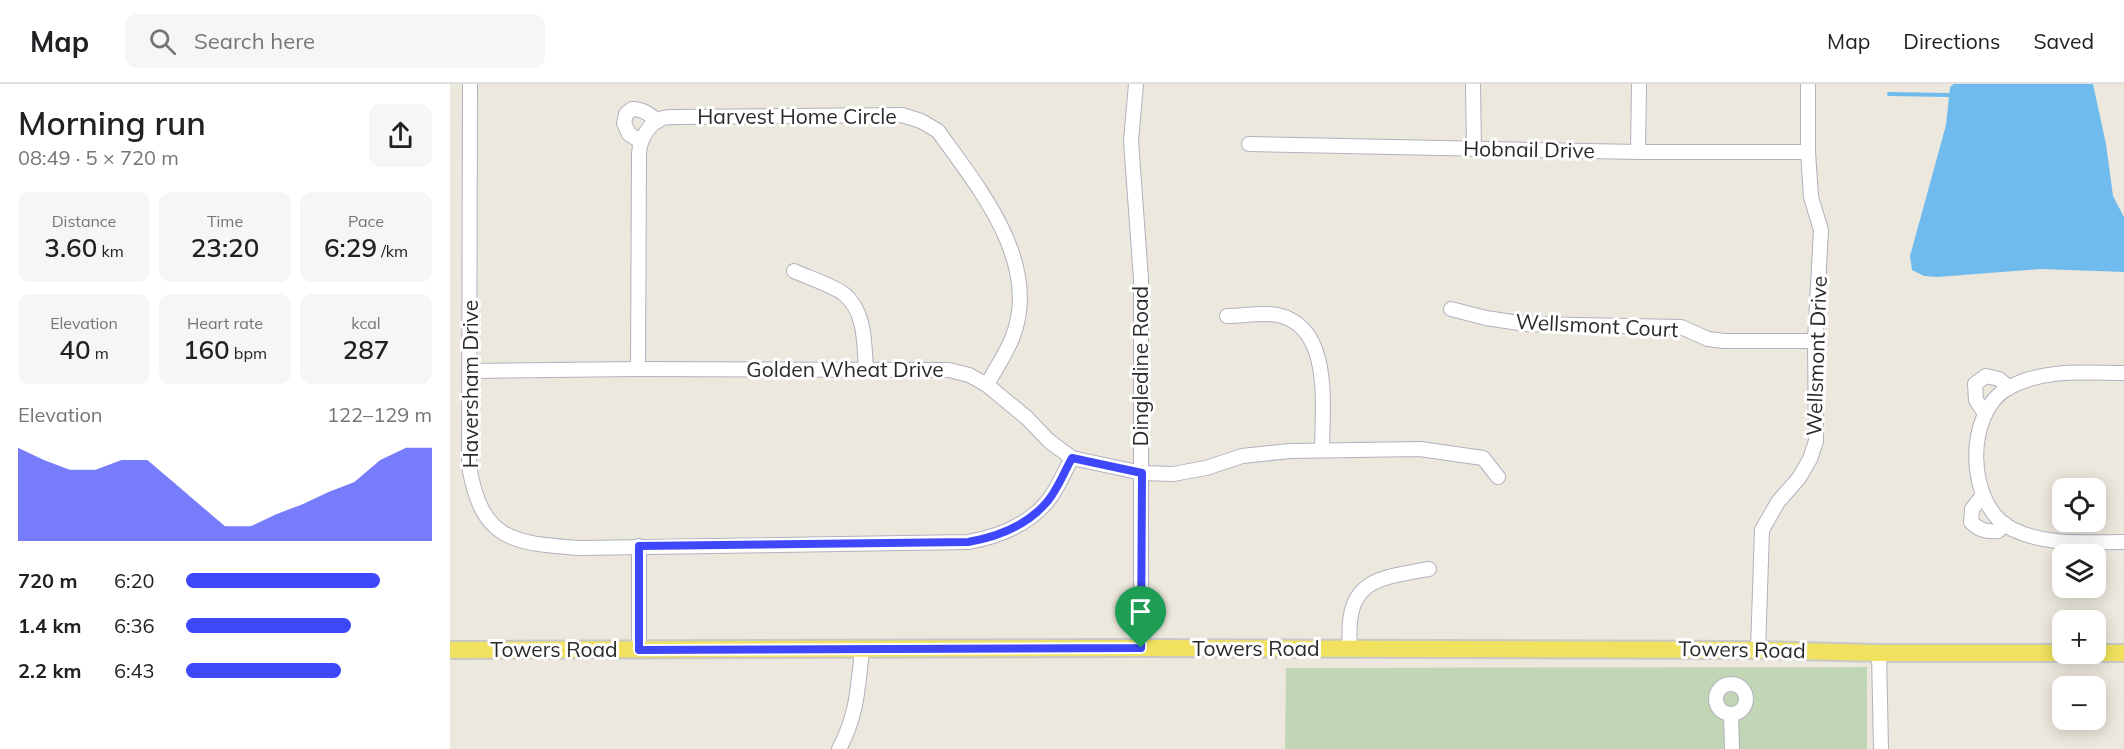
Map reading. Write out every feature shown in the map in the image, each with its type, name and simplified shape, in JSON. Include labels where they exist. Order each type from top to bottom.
[{"type":"main road","name":"Towers Road","points":[[450,650],[1141,648],[2052,653]]},
{"type":"main road","points":[[2106,653],[2124,653]]},
{"type":"street","name":"Haversham Drive","points":[[470,84],[469,466],[474,492],[484,515],[498,529],[534,544],[580,548],[968,542],[1011,530],[1047,502],[1072,458]]},
{"type":"street","name":"Dingledine Road","points":[[1136,84],[1132,110],[1132,166],[1141,279],[1141,648]]},
{"type":"street","points":[[1473,84],[1474,150]]},
{"type":"street","points":[[1638,152],[1639,84]]},
{"type":"street","name":"Wellsmont Drive","points":[[1758,650],[1762,530],[1778,502],[1799,478],[1810,459],[1816,441],[1815,341],[1821,230],[1811,197],[1808,152],[1808,84]]},
{"type":"street","points":[[638,369],[640,141],[658,121],[647,113],[632,109],[626,114],[624,123],[629,134],[640,141]]},
{"type":"street","name":"Harvest Home Circle","points":[[658,121],[661,118],[677,117],[902,115],[921,121],[938,131],[1005,232],[1016,264],[1020,300],[1013,336],[987,385]]},
{"type":"street","name":"Hobnail Drive","points":[[1249,144],[1474,150],[1808,152]]},
{"type":"street","points":[[794,271],[844,294],[857,309],[863,329],[866,369]]},
{"type":"street","name":"Wellsmont Court","points":[[1451,309],[1486,318],[1526,324],[1681,327],[1708,339],[1724,341],[1815,341]]},
{"type":"street","points":[[1227,316],[1276,314],[1298,325],[1309,338],[1320,364],[1322,450]]},
{"type":"street","name":"Golden Wheat Drive","points":[[471,371],[949,370],[969,375],[987,385],[1027,418],[1049,441],[1072,458],[1142,473],[1173,474],[1206,468],[1242,456],[1260,453],[1419,449],[1483,458],[1498,477]]},
{"type":"street","points":[[2124,372],[2051,373],[2037,376],[2009,388],[1988,407],[1979,433],[1976,459],[1985,500],[2005,524],[2019,532],[2048,540],[2124,542]]},
{"type":"street","points":[[1985,414],[1976,400],[1976,384],[1986,376],[1999,379],[2009,388]]},
{"type":"street","points":[[1983,495],[1972,509],[1971,522],[1978,530],[1990,532],[1998,531],[2005,524]]},
{"type":"street","points":[[639,546],[639,650]]},
{"type":"street","points":[[1350,649],[1349,619],[1356,597],[1380,579],[1429,569]]},
{"type":"street","points":[[839,749],[850,729],[853,717],[862,650]]},
{"type":"street","points":[[1879,653],[1881,749]]},
{"type":"street","points":[[1731,714],[1732,749]]},
{"type":"green space","points":[[1867,667],[1867,749],[1285,749],[1286,668]]},
{"type":"water","points":[[1954,84],[2093,84],[2106,144],[2113,196],[2124,217],[2124,272],[2041,269],[1937,277],[1924,276],[1912,270],[1910,256],[1946,125],[1950,87]]},
{"type":"waterway","points":[[1889,94],[1948,95]]},
{"type":"route","points":[[1072,458],[1142,473],[1141,648],[639,650],[639,546],[968,542],[989,538],[1011,530],[1047,502],[1072,458]]}]
